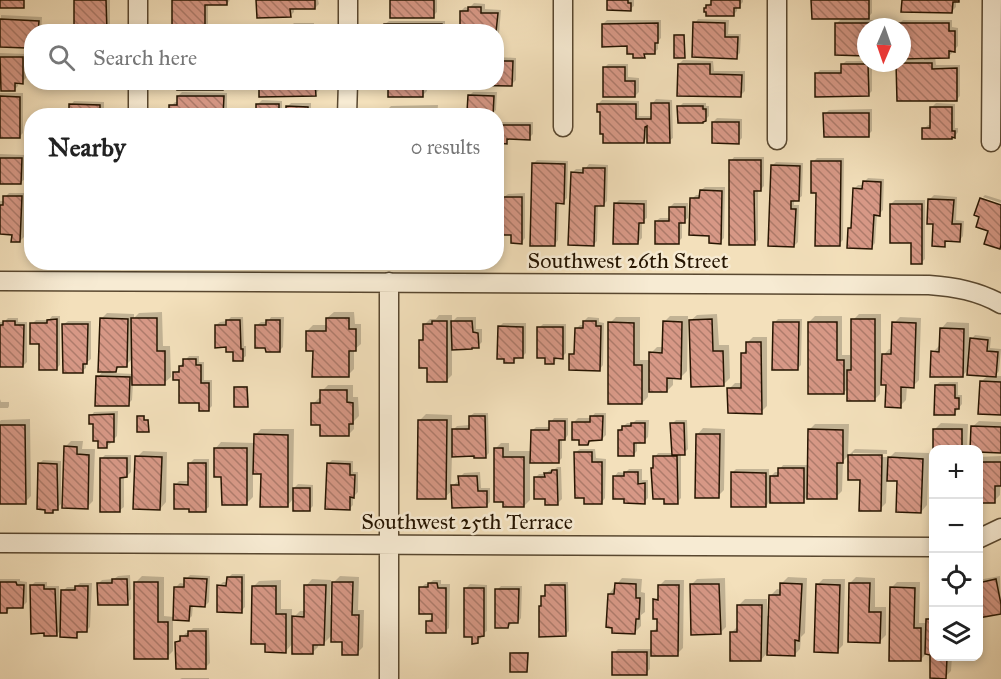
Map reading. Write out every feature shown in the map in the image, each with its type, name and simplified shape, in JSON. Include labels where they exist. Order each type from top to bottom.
[{"type":"street","points":[[138,0],[138,24]]},
{"type":"street","points":[[348,0],[348,24]]},
{"type":"street","points":[[562,127],[563,0]]},
{"type":"street","points":[[777,0],[777,140]]},
{"type":"street","points":[[991,142],[992,0]]},
{"type":"street","points":[[138,90],[138,108]]},
{"type":"street","points":[[347,108],[348,90]]},
{"type":"street","name":"Southwest 26th Street","points":[[0,281],[929,285],[972,291],[1001,303]]},
{"type":"street","points":[[389,282],[389,679]]},
{"type":"street","points":[[983,537],[1001,528]]},
{"type":"street","name":"Southwest 25th Terrace","points":[[0,543],[929,547]]},
{"type":"building","points":[[0,0],[24,0],[24,8],[0,8]]},
{"type":"building","points":[[74,0],[106,0],[107,24],[74,24]]},
{"type":"building","points":[[172,0],[227,0],[227,5],[205,5],[205,24],[172,24]]},
{"type":"building","points":[[256,0],[315,0],[315,9],[290,9],[291,17],[257,18]]},
{"type":"building","points":[[390,0],[434,0],[434,18],[390,18]]},
{"type":"building","points":[[607,0],[628,0],[628,3],[631,3],[631,11],[607,10]]},
{"type":"building","points":[[711,0],[740,0],[740,8],[734,8],[734,16],[706,16],[704,8],[706,5],[711,5]]},
{"type":"building","points":[[811,0],[869,0],[869,18],[812,19]]},
{"type":"building","points":[[902,0],[959,0],[959,2],[953,2],[952,13],[901,12]]},
{"type":"building","points":[[468,7],[481,7],[481,13],[498,13],[497,24],[460,24],[460,11],[468,11]]},
{"type":"building","points":[[0,19],[39,21],[39,24],[24,24],[24,48],[0,47]]},
{"type":"building","points":[[693,22],[725,23],[725,37],[738,37],[737,59],[692,57]]},
{"type":"building","points":[[658,23],[658,43],[655,43],[655,54],[644,54],[645,58],[633,58],[633,54],[627,54],[627,46],[602,47],[602,24]]},
{"type":"building","points":[[835,23],[857,23],[857,56],[835,55]]},
{"type":"building","points":[[911,23],[949,23],[949,31],[955,31],[955,52],[949,51],[949,58],[911,59]]},
{"type":"building","points":[[674,35],[684,35],[685,58],[674,58]]},
{"type":"building","points":[[0,57],[23,57],[23,84],[15,83],[15,91],[1,91]]},
{"type":"building","points":[[504,61],[513,61],[512,86],[504,86]]},
{"type":"building","points":[[911,63],[932,63],[932,69],[957,68],[957,101],[897,101],[896,72],[911,72]]},
{"type":"building","points":[[678,64],[710,64],[710,74],[742,75],[741,97],[677,96]]},
{"type":"building","points":[[841,64],[857,64],[857,72],[868,72],[869,96],[815,97],[815,73],[841,73]]},
{"type":"building","points":[[603,67],[625,67],[625,81],[635,81],[635,97],[603,97]]},
{"type":"building","points":[[259,90],[316,90],[316,96],[259,97]]},
{"type":"building","points":[[388,90],[423,90],[423,97],[388,97]]},
{"type":"building","points":[[468,95],[494,96],[493,108],[467,108]]},
{"type":"building","points":[[0,96],[20,97],[20,138],[0,138]]},
{"type":"building","points":[[177,96],[224,96],[223,108],[169,108],[169,105],[177,105]]},
{"type":"building","points":[[651,103],[669,103],[670,143],[647,143],[647,126],[644,143],[603,143],[597,104],[636,104],[636,119],[651,119]]},
{"type":"building","points":[[69,104],[100,105],[100,108],[69,108]]},
{"type":"building","points":[[256,104],[279,104],[279,108],[256,108]]},
{"type":"building","points":[[286,106],[308,107],[286,108]]},
{"type":"building","points":[[677,106],[703,106],[703,109],[706,109],[706,121],[678,123]]},
{"type":"building","points":[[930,107],[952,107],[952,131],[955,131],[955,138],[922,139],[922,128],[930,128]]},
{"type":"building","points":[[823,113],[869,113],[869,137],[824,137]]},
{"type":"building","points":[[712,122],[739,122],[739,144],[712,143]]},
{"type":"building","points":[[504,125],[530,125],[530,140],[507,139],[507,144],[504,144]]},
{"type":"building","points":[[0,158],[22,158],[21,184],[0,184]]},
{"type":"building","points":[[729,160],[761,160],[761,191],[754,191],[755,245],[729,245]]},
{"type":"building","points":[[811,161],[841,161],[840,246],[815,246],[816,193],[811,193]]},
{"type":"building","points":[[532,163],[565,164],[564,204],[556,203],[555,246],[530,246]]},
{"type":"building","points":[[771,165],[800,166],[799,201],[791,201],[791,209],[796,209],[794,247],[768,246]]},
{"type":"building","points":[[583,168],[605,168],[604,206],[595,206],[594,246],[568,245],[571,172],[583,173]]},
{"type":"building","points":[[863,181],[881,182],[880,216],[874,215],[872,249],[847,248],[848,228],[851,228],[853,188],[862,189]]},
{"type":"building","points":[[700,190],[722,191],[721,244],[709,243],[709,236],[689,235],[690,198],[699,198]]},
{"type":"building","points":[[3,196],[22,196],[20,242],[11,242],[12,235],[0,234],[0,205],[3,205]]},
{"type":"building","points":[[504,197],[522,197],[522,244],[511,243],[511,235],[504,235]]},
{"type":"building","points":[[980,198],[1001,205],[1000,249],[984,244],[988,231],[976,227],[979,217],[974,215]]},
{"type":"building","points":[[928,199],[954,200],[952,224],[961,224],[960,242],[945,241],[945,247],[932,246],[933,224],[927,224]]},
{"type":"building","points":[[614,203],[644,204],[644,223],[639,223],[638,244],[613,244]]},
{"type":"building","points":[[890,204],[922,204],[922,264],[911,264],[911,243],[890,243]]},
{"type":"building","points":[[669,207],[685,207],[685,223],[679,223],[679,244],[655,244],[655,221],[669,221]]},
{"type":"building","points":[[100,318],[128,319],[127,367],[117,367],[116,372],[98,372]]},
{"type":"building","points":[[131,318],[157,318],[157,351],[165,351],[165,385],[132,385]]},
{"type":"building","points":[[326,318],[349,318],[349,329],[356,329],[356,351],[349,351],[349,377],[312,377],[313,351],[306,351],[306,331],[326,331]]},
{"type":"building","points":[[57,319],[57,370],[39,370],[39,344],[30,344],[30,323],[47,323],[47,320]]},
{"type":"building","points":[[712,319],[713,351],[723,351],[724,386],[691,387],[689,320]]},
{"type":"building","points":[[851,319],[875,319],[875,401],[847,401],[847,370],[851,370]]},
{"type":"building","points":[[226,320],[240,320],[243,361],[233,361],[233,352],[226,352],[226,347],[215,348],[215,325],[226,325]]},
{"type":"building","points":[[266,320],[280,320],[280,352],[266,352],[265,348],[255,348],[255,325],[266,325]]},
{"type":"building","points":[[3,321],[15,321],[15,325],[24,325],[23,367],[0,367],[0,325],[3,325]]},
{"type":"building","points":[[432,321],[447,321],[447,382],[427,382],[427,368],[419,368],[419,340],[423,340],[423,324],[432,324]]},
{"type":"building","points":[[451,321],[472,321],[473,332],[478,333],[479,348],[452,350]]},
{"type":"building","points":[[583,321],[596,321],[596,326],[601,326],[600,371],[569,370],[569,354],[574,354],[575,328],[583,328]]},
{"type":"building","points":[[663,321],[682,322],[681,379],[667,378],[667,392],[649,392],[649,352],[662,353]]},
{"type":"building","points":[[608,322],[634,323],[634,365],[642,365],[642,404],[608,404]]},
{"type":"building","points":[[773,322],[799,322],[798,370],[772,370]]},
{"type":"building","points":[[808,322],[837,322],[837,360],[844,360],[844,394],[808,394]]},
{"type":"building","points":[[892,322],[916,323],[914,388],[901,387],[901,408],[885,407],[886,385],[881,385],[882,354],[891,354]]},
{"type":"building","points":[[62,324],[88,324],[87,364],[83,364],[83,373],[63,373]]},
{"type":"building","points":[[498,326],[523,327],[523,358],[514,358],[514,363],[504,363],[504,359],[497,359]]},
{"type":"building","points":[[537,327],[563,327],[563,359],[554,358],[554,364],[545,364],[545,358],[537,358]]},
{"type":"building","points":[[940,328],[964,329],[963,377],[930,377],[931,351],[939,352]]},
{"type":"building","points":[[970,338],[988,340],[987,351],[998,352],[996,377],[967,375]]},
{"type":"building","points":[[746,342],[761,342],[762,414],[728,413],[727,388],[741,388],[741,353],[746,353]]},
{"type":"building","points":[[183,359],[196,359],[196,365],[201,365],[201,383],[209,383],[209,411],[199,411],[199,403],[179,403],[179,380],[173,380],[173,372],[179,372],[179,366],[183,366]]},
{"type":"building","points":[[96,376],[130,377],[129,406],[95,406]]},
{"type":"building","points":[[980,381],[1001,382],[1001,415],[978,414]]},
{"type":"building","points":[[935,385],[955,385],[955,398],[959,398],[959,409],[955,409],[955,415],[934,415]]},
{"type":"building","points":[[234,387],[247,387],[248,407],[234,407]]},
{"type":"building","points":[[320,390],[347,390],[347,402],[353,403],[353,424],[349,424],[349,436],[320,436],[320,425],[311,425],[311,403],[320,403]]},
{"type":"building","points":[[114,414],[114,442],[107,442],[107,448],[98,448],[98,441],[93,441],[93,424],[89,424],[89,415]]},
{"type":"building","points":[[137,416],[144,416],[144,420],[148,420],[149,432],[137,432]]},
{"type":"building","points":[[469,416],[485,416],[486,458],[452,457],[452,429],[469,429]]},
{"type":"building","points":[[590,416],[603,416],[602,440],[589,441],[588,445],[579,445],[579,440],[572,440],[572,422],[590,422]]},
{"type":"building","points":[[418,420],[447,420],[446,499],[417,499]]},
{"type":"building","points":[[549,421],[565,421],[565,440],[559,440],[559,463],[530,463],[531,430],[549,430]]},
{"type":"building","points":[[631,423],[645,423],[645,443],[634,443],[634,456],[618,456],[618,430],[622,430],[622,426],[631,426]]},
{"type":"building","points":[[670,423],[684,423],[685,455],[672,455]]},
{"type":"building","points":[[0,425],[25,425],[26,504],[0,504]]},
{"type":"building","points":[[971,426],[1001,427],[1001,453],[983,452],[983,445],[970,445]]},
{"type":"building","points":[[808,429],[843,430],[843,463],[837,463],[837,499],[807,499]]},
{"type":"building","points":[[933,429],[962,429],[962,445],[933,445]]},
{"type":"building","points":[[254,434],[288,435],[288,507],[260,507],[261,474],[253,474]]},
{"type":"building","points":[[696,434],[720,434],[719,498],[695,498]]},
{"type":"building","points":[[64,446],[77,447],[77,454],[89,455],[88,509],[62,508]]},
{"type":"building","points":[[214,448],[247,448],[247,505],[222,505],[221,477],[214,477]]},
{"type":"building","points":[[494,448],[503,448],[503,457],[524,457],[524,507],[503,507],[503,502],[494,502]]},
{"type":"building","points":[[574,452],[592,452],[592,462],[602,462],[602,504],[584,504],[584,498],[575,498]]},
{"type":"building","points":[[848,455],[882,455],[881,511],[859,511],[860,480],[848,480]]},
{"type":"building","points":[[135,456],[162,457],[160,510],[133,509]]},
{"type":"building","points":[[653,456],[677,456],[678,504],[664,504],[664,499],[653,499],[651,468],[653,468]]},
{"type":"building","points":[[888,457],[923,459],[921,513],[896,512],[897,481],[887,481]]},
{"type":"building","points":[[100,458],[127,458],[127,477],[120,478],[120,512],[100,512]]},
{"type":"building","points":[[983,462],[1001,462],[1001,486],[995,486],[995,503],[983,503]]},
{"type":"building","points":[[38,463],[57,464],[58,510],[53,510],[53,513],[45,513],[45,510],[37,509]]},
{"type":"building","points":[[188,463],[206,463],[206,512],[174,509],[174,484],[188,485]]},
{"type":"building","points":[[327,463],[350,464],[350,475],[355,475],[354,498],[350,497],[350,510],[325,509]]},
{"type":"building","points":[[778,468],[804,468],[804,503],[770,503],[770,476],[778,476]]},
{"type":"building","points":[[552,470],[557,470],[558,505],[545,505],[545,499],[534,499],[534,477],[545,477],[544,473],[551,473]]},
{"type":"building","points":[[624,472],[638,472],[638,484],[645,483],[645,504],[624,503],[624,499],[613,499],[613,476],[624,476]]},
{"type":"building","points":[[731,472],[766,473],[766,507],[731,507]]},
{"type":"building","points":[[458,476],[477,476],[478,491],[487,491],[487,507],[452,508],[451,485],[459,485]]},
{"type":"building","points":[[293,488],[310,488],[310,511],[293,511]]},
{"type":"building","points":[[227,577],[242,577],[242,613],[217,612],[217,585],[226,586]]},
{"type":"building","points":[[184,578],[207,579],[205,607],[190,606],[189,621],[173,620],[174,587],[184,587]]},
{"type":"building","points":[[112,579],[127,579],[128,605],[98,605],[97,583],[112,583]]},
{"type":"building","points":[[996,579],[1001,614],[983,617],[983,582]]},
{"type":"building","points":[[0,582],[16,582],[17,585],[24,585],[23,608],[7,608],[7,613],[0,613]]},
{"type":"building","points":[[134,582],[158,582],[158,622],[168,622],[168,659],[134,659]]},
{"type":"building","points":[[332,582],[353,582],[352,615],[359,615],[358,655],[342,655],[342,642],[331,642]]},
{"type":"building","points":[[428,583],[437,583],[438,588],[446,588],[446,633],[426,633],[426,621],[432,621],[432,614],[419,614],[419,587],[428,587]]},
{"type":"building","points":[[615,583],[636,584],[636,598],[640,598],[639,619],[636,619],[635,634],[612,633],[612,628],[606,627],[608,594],[614,594]]},
{"type":"building","points":[[780,583],[802,584],[799,641],[795,640],[795,656],[767,655],[769,595],[780,595]]},
{"type":"building","points":[[849,583],[870,583],[869,612],[881,612],[880,643],[848,642]]},
{"type":"building","points":[[690,584],[719,584],[721,634],[691,635]]},
{"type":"building","points":[[816,584],[840,585],[838,653],[814,652]]},
{"type":"building","points":[[30,585],[44,585],[44,589],[55,589],[57,636],[44,636],[44,633],[31,634]]},
{"type":"building","points":[[304,585],[326,585],[324,645],[313,645],[313,654],[292,654],[292,616],[304,617]]},
{"type":"building","points":[[545,585],[565,585],[566,636],[539,637],[539,606],[541,606],[541,596],[545,596]]},
{"type":"building","points":[[658,585],[679,585],[678,656],[651,656],[651,631],[657,631],[657,619],[653,619],[653,599],[658,600]]},
{"type":"building","points":[[75,586],[88,586],[87,632],[77,632],[77,638],[60,637],[61,590],[75,590]]},
{"type":"building","points":[[252,586],[276,586],[276,614],[286,614],[286,653],[265,652],[265,644],[251,644]]},
{"type":"building","points":[[890,587],[915,588],[914,628],[921,628],[921,661],[889,661]]},
{"type":"building","points":[[464,588],[484,588],[484,636],[478,637],[478,643],[472,644],[472,637],[464,637]]},
{"type":"building","points":[[495,589],[519,589],[518,623],[509,623],[508,628],[495,628]]},
{"type":"building","points":[[737,605],[762,605],[761,661],[730,661],[730,632],[737,632]]},
{"type":"building","points":[[926,619],[929,619],[929,655],[925,654]]},
{"type":"building","points":[[188,631],[206,631],[206,669],[176,669],[175,642],[180,641],[180,636],[188,636]]},
{"type":"building","points":[[612,652],[647,652],[647,675],[612,675]]},
{"type":"building","points":[[510,653],[528,653],[527,672],[510,672]]},
{"type":"building","points":[[930,661],[947,661],[946,679],[930,678]]}]
